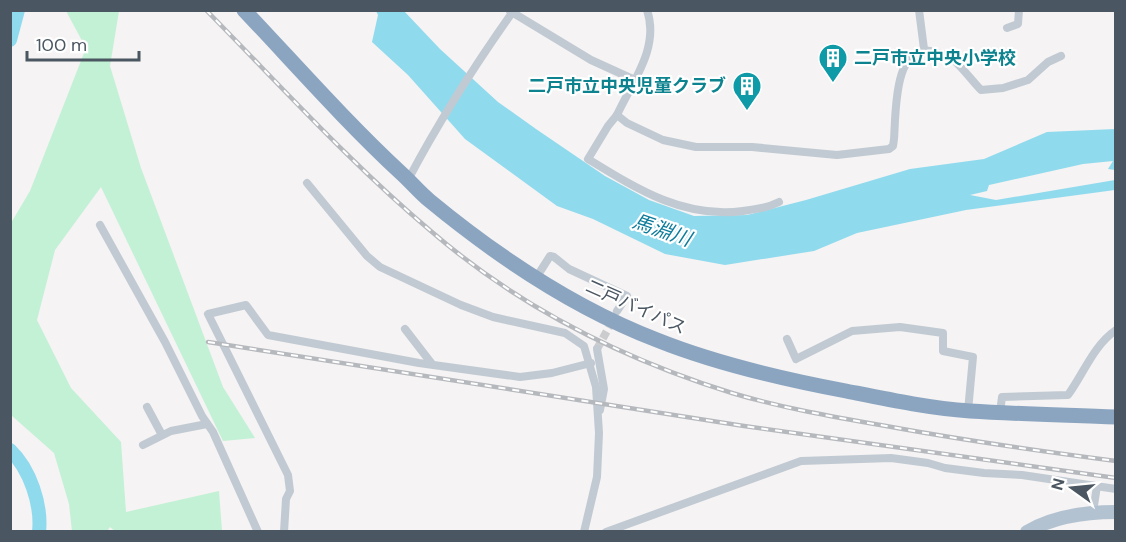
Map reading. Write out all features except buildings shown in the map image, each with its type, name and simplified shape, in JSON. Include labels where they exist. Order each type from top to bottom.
[{"type":"highway","name":"二戸バイパス","points":[[244,10],[375,149],[429,200],[478,238],[536,278],[577,303],[624,327],[720,362],[806,384],[905,403],[968,411],[1116,417]]},
{"type":"main road","points":[[1027,531],[1066,516],[1093,512],[1116,512]]},
{"type":"street","points":[[509,10],[591,60],[635,80]]},
{"type":"street","points":[[408,180],[488,47],[514,10]]},
{"type":"street","points":[[647,10],[652,26],[651,40],[635,80],[617,115],[588,159],[626,183],[663,201],[699,211],[732,212],[768,208],[779,202]]},
{"type":"street","points":[[919,10],[924,49]]},
{"type":"street","points":[[1007,28],[1018,24],[1019,10]]},
{"type":"street","points":[[617,115],[627,123],[663,140],[696,147],[752,147],[837,155],[889,149],[893,146],[894,140],[897,88],[900,76],[917,52],[924,49],[949,56],[981,90],[1004,88],[1028,80],[1048,62],[1061,56]]},
{"type":"street","points":[[307,183],[367,256],[380,267],[461,305],[493,317],[565,333],[584,346],[591,363],[596,387],[598,422],[597,477],[584,531]]},
{"type":"street","points":[[100,225],[226,459],[258,531]]},
{"type":"street","points":[[536,278],[549,256],[554,257],[569,268],[627,296],[617,311]]},
{"type":"street","points":[[284,531],[286,499],[290,491],[288,475],[208,314],[246,305],[268,335],[520,377],[552,373],[591,363]]},
{"type":"street","points":[[787,339],[796,359],[852,331],[900,327],[943,333],[943,351],[973,357],[968,411]]},
{"type":"street","points":[[405,329],[432,364]]},
{"type":"street","points":[[1000,412],[1002,397],[1068,394],[1106,337],[1116,330]]},
{"type":"street","points":[[597,349],[603,389],[598,422]]},
{"type":"street","points":[[147,407],[162,435]]},
{"type":"street","points":[[143,445],[171,431],[207,424]]},
{"type":"street","points":[[606,531],[801,461],[891,458],[928,463],[945,468],[1022,475],[1116,489]]},
{"type":"street","points":[[1093,512],[1097,486]]},
{"type":"green space","points":[[66,11],[119,11],[110,66],[141,168],[223,387],[255,438],[223,441],[101,187],[55,250],[37,320],[71,388],[121,442],[126,512],[219,491],[222,531],[116,532],[110,527],[107,531],[72,531],[69,504],[54,453],[11,415],[11,223],[30,191],[86,48]]},
{"type":"water","name":"馬淵川","points":[[376,11],[404,11],[440,49],[498,102],[536,129],[605,176],[649,200],[694,216],[747,215],[910,169],[984,159],[1047,132],[1115,129],[1115,170],[1108,169],[1113,161],[1083,164],[989,185],[987,191],[970,195],[996,200],[1115,180],[1115,190],[966,210],[857,233],[814,251],[725,265],[665,254],[593,219],[557,206],[465,139],[408,75],[372,42],[378,15]]},
{"type":"waterway","points":[[10,40],[18,10]]},
{"type":"waterway","points":[[10,450],[23,467],[33,488],[39,510],[39,532]]},
{"type":"tunnel","points":[[597,349],[614,318]]},
{"type":"railway","points":[[206,10],[344,152],[432,232],[500,284],[573,328],[651,364],[691,379],[789,408],[943,436],[1116,461]]},
{"type":"railway","points":[[208,342],[744,426],[1116,478]]},
{"type":"place","name":"二戸市立中央小学校","points":[[833,84]]},
{"type":"place","name":"二戸市立中央児童クラブ","points":[[747,112]]}]
